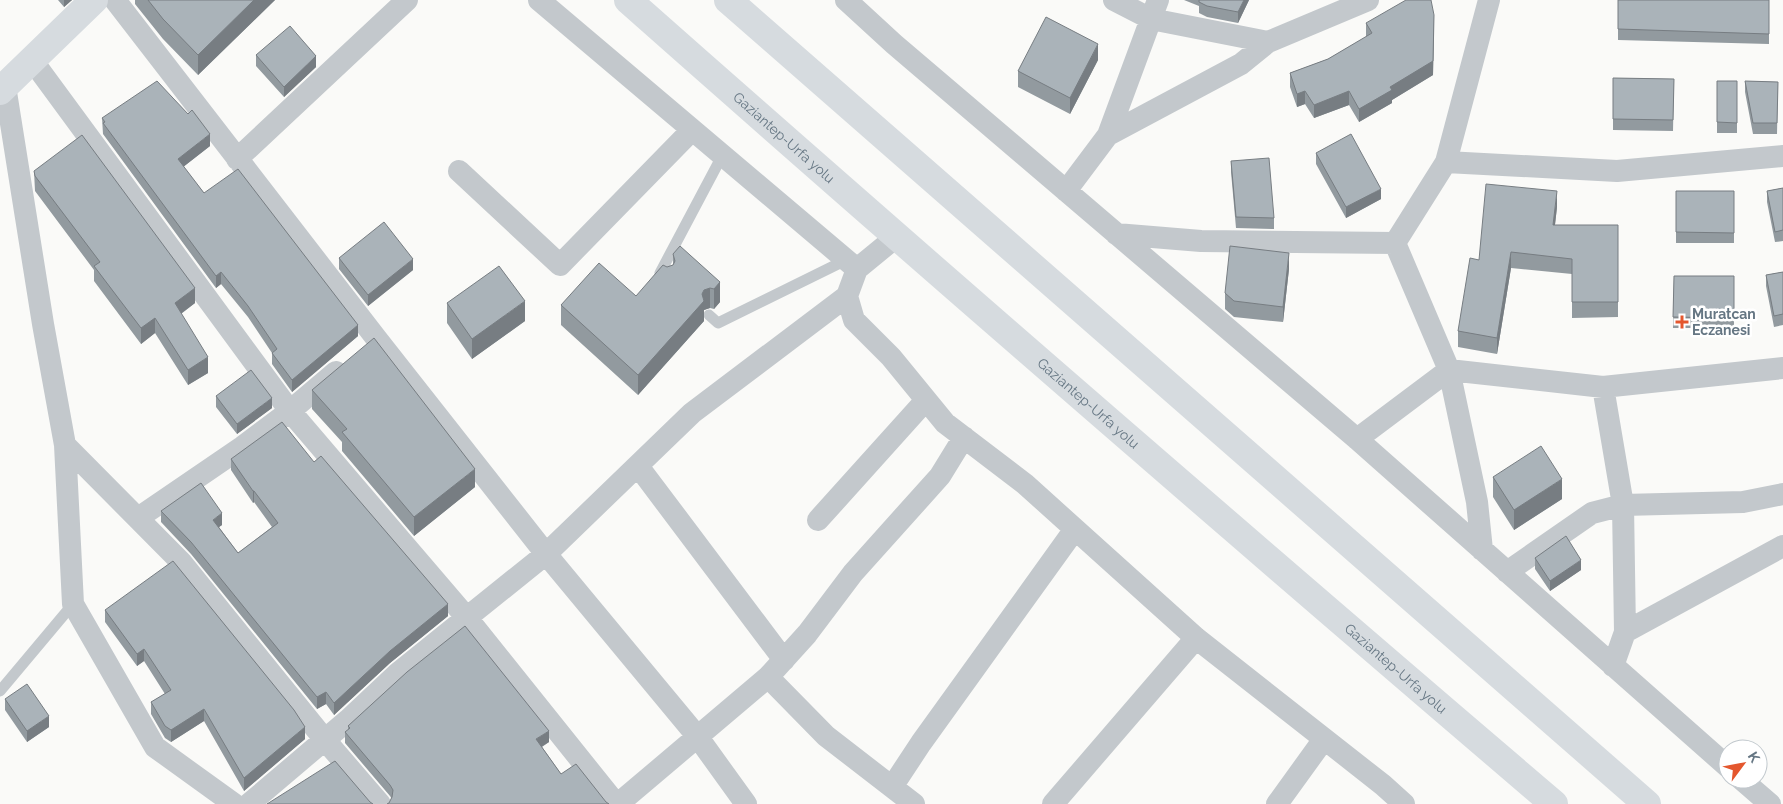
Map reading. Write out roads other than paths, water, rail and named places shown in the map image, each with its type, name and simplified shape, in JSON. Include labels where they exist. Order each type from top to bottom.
[{"type":"main road","points":[[2,88],[94,0]]},
{"type":"main road","name":"Gaziantep-Urfa yolu","points":[[628,0],[896,237],[1212,512],[1554,804]]},
{"type":"main road","points":[[728,0],[1647,804]]},
{"type":"street","points":[[115,0],[237,159],[364,348],[546,554],[696,736],[746,804]]},
{"type":"street","points":[[237,159],[407,0]]},
{"type":"street","points":[[539,0],[851,265]]},
{"type":"street","points":[[846,0],[894,44],[1357,439],[1718,758]]},
{"type":"street","points":[[1114,0],[1154,9],[1268,42]]},
{"type":"street","points":[[1108,135],[1241,64],[1268,42],[1368,0]]},
{"type":"street","points":[[1395,243],[1446,162],[1489,0]]},
{"type":"street","points":[[1066,191],[1108,135],[1154,9]]},
{"type":"street","points":[[32,60],[290,411],[467,618],[617,804],[768,677],[807,634],[853,573],[940,476],[964,437]]},
{"type":"street","points":[[2,88],[65,445],[73,604],[155,747],[234,804]]},
{"type":"street","points":[[459,171],[560,265],[692,130]]},
{"type":"street","points":[[1446,162],[1617,170],[1783,156]]},
{"type":"street","points":[[1116,234],[1201,241],[1395,243]]},
{"type":"street","points":[[851,265],[896,237]]},
{"type":"street","points":[[1395,243],[1448,370],[1477,502],[1482,550]]},
{"type":"street","points":[[851,265],[847,296],[854,320],[891,357],[945,423],[1025,484],[1196,638],[1404,804]]},
{"type":"street","points":[[249,804],[325,740],[398,673],[546,554],[692,413],[847,296]]},
{"type":"street","points":[[138,518],[290,411],[364,348]]},
{"type":"street","points":[[1357,439],[1448,370],[1604,387],[1783,368]]},
{"type":"street","points":[[1604,387],[1623,505],[1625,632],[1613,666]]},
{"type":"street","points":[[818,520],[926,400]]},
{"type":"street","points":[[65,445],[181,562],[325,740],[380,804]]},
{"type":"street","points":[[638,466],[784,660]]},
{"type":"street","points":[[1508,572],[1592,513],[1623,505],[1743,502],[1783,494]]},
{"type":"street","points":[[892,787],[921,743],[1075,529]]},
{"type":"street","points":[[1625,632],[1783,546]]},
{"type":"street","points":[[1053,804],[1196,638]]},
{"type":"street","points":[[768,677],[826,736],[914,804]]},
{"type":"street","points":[[1277,804],[1324,739]]},
{"type":"street","points":[[1753,789],[1770,804]]},
{"type":"lane","points":[[668,280],[660,273],[722,156]]},
{"type":"lane","points":[[709,315],[718,323],[851,265]]},
{"type":"lane","points":[[0,691],[73,604]]},
{"type":"place","name":"Muratcan Eczanesi","points":[[1682,322]]}]
